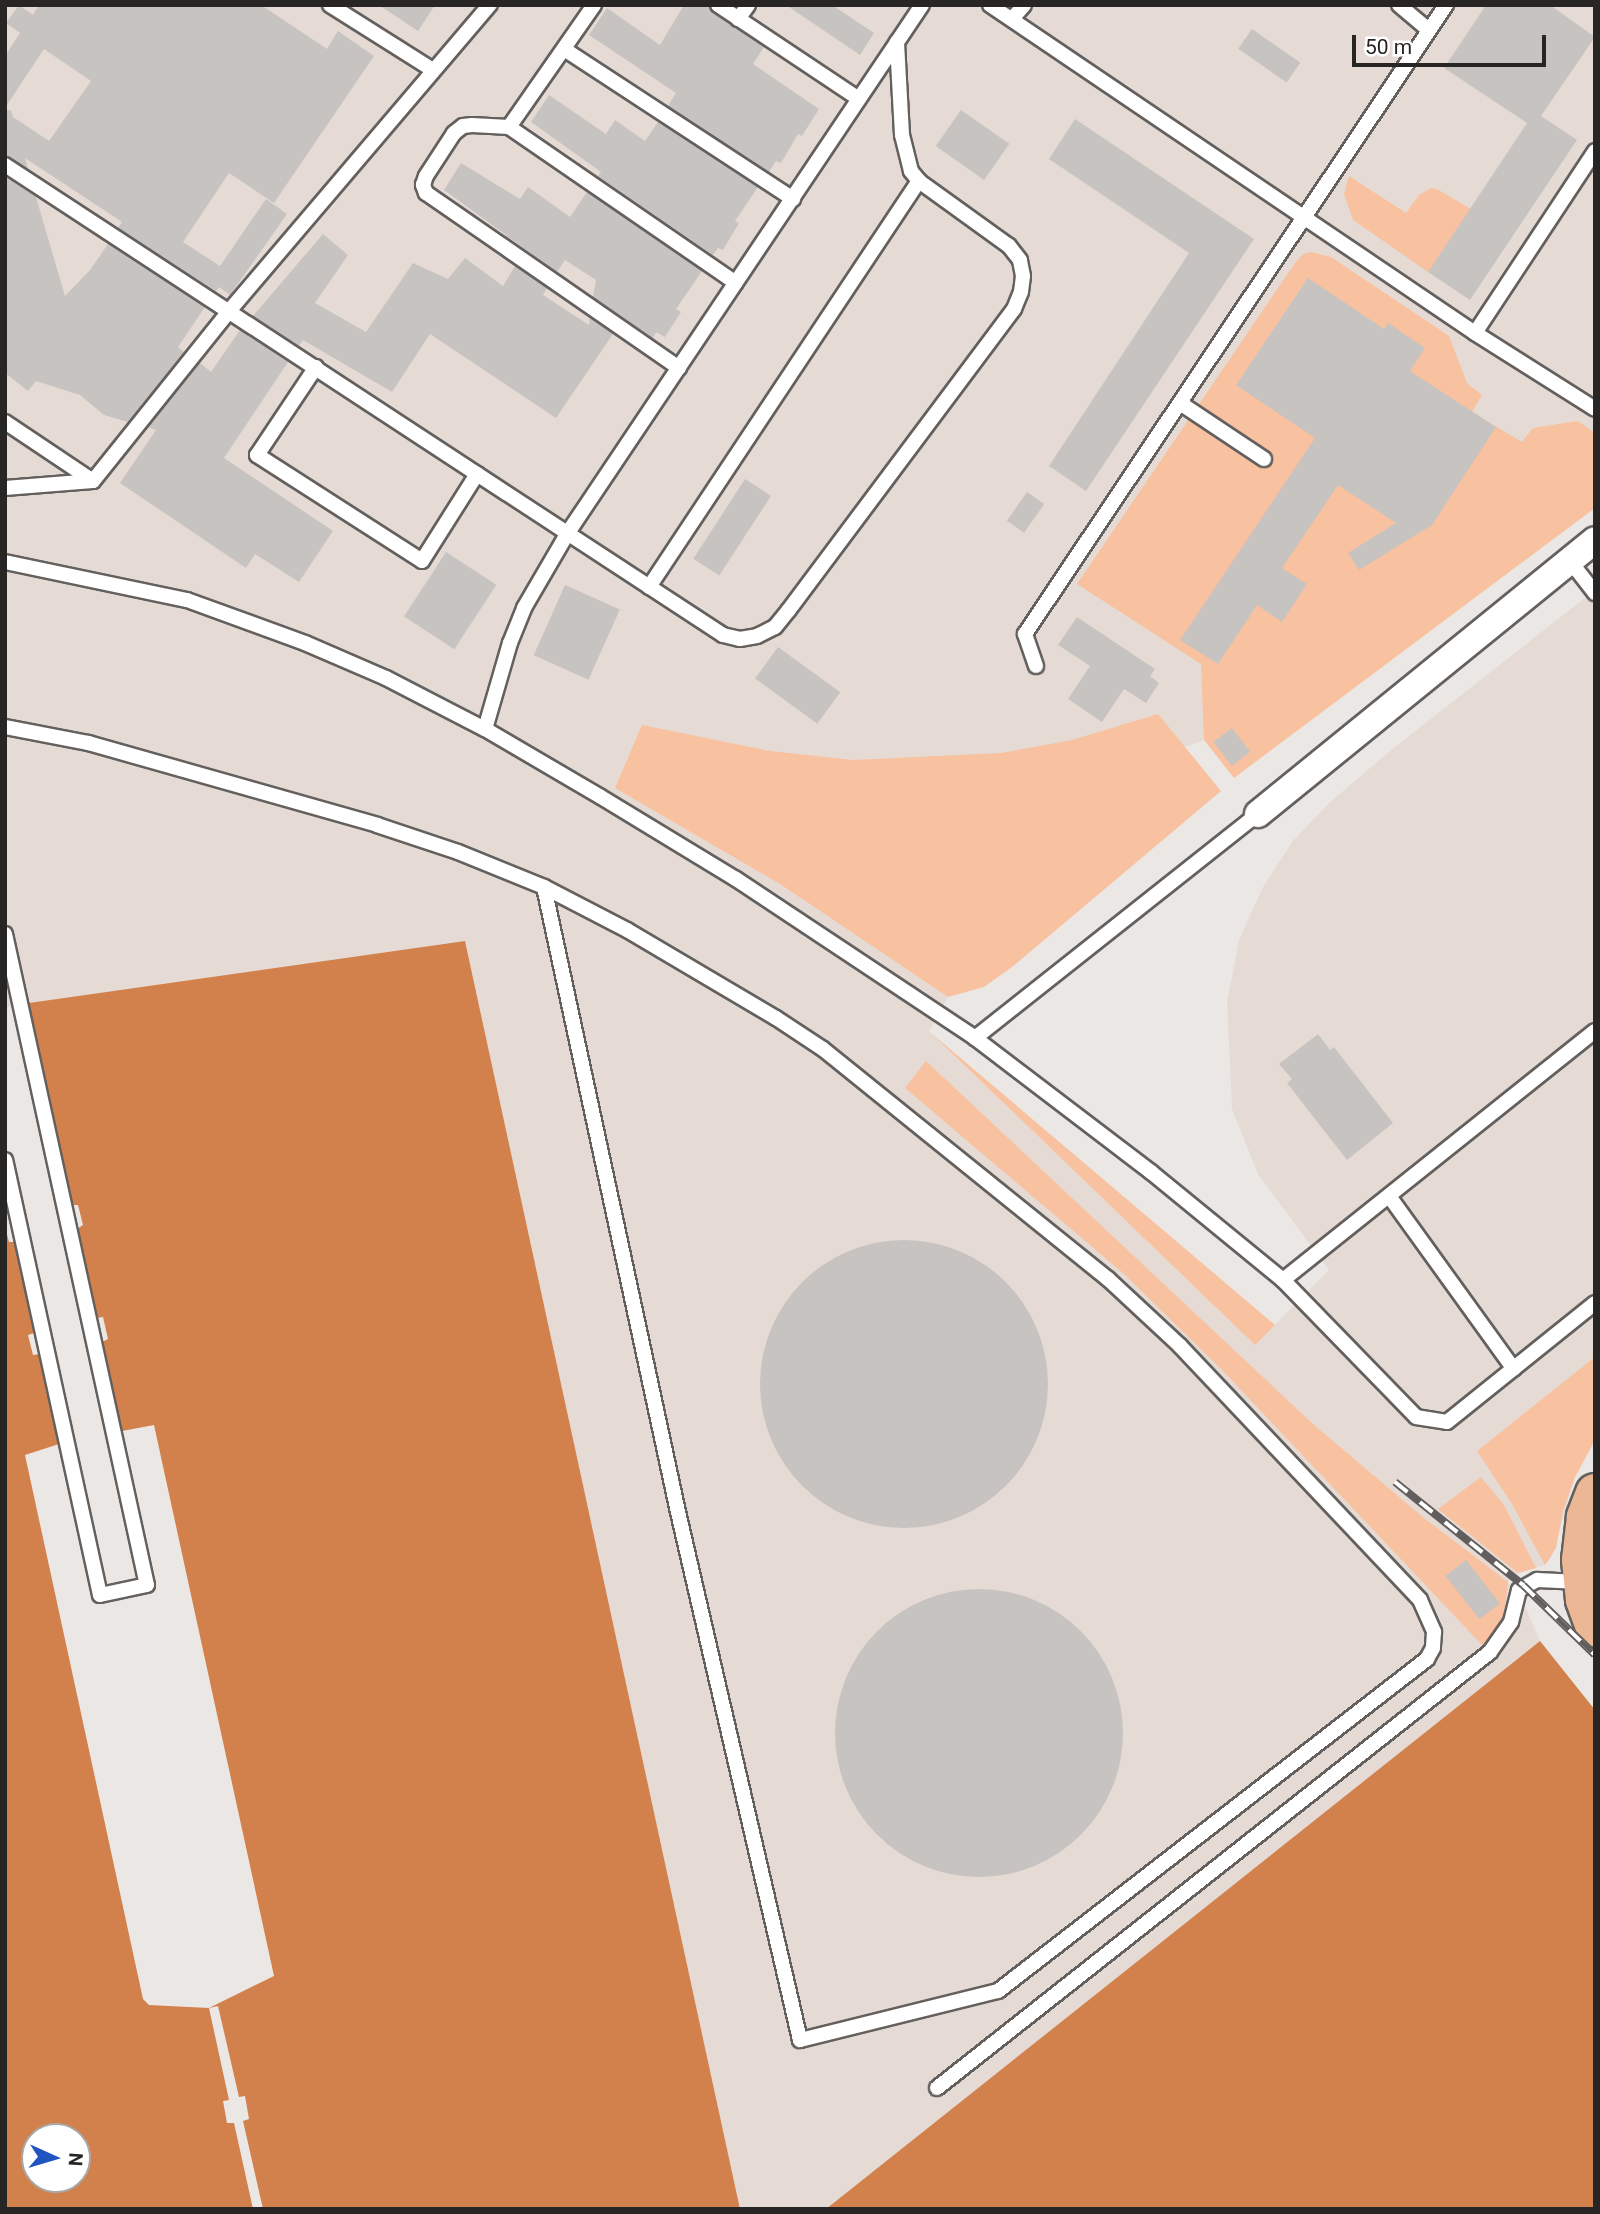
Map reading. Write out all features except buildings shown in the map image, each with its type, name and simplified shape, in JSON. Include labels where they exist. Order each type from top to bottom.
[{"type":"main road","points":[[1595,1493],[1586,1517],[1582,1582],[1595,1627]]},
{"type":"street","points":[[1258,814],[1595,540]]},
{"type":"lane","points":[[330,5],[433,70]]},
{"type":"lane","points":[[5,488],[93,481],[230,310],[490,5]]},
{"type":"lane","points":[[509,127],[594,5]]},
{"type":"lane","points":[[718,5],[859,99]]},
{"type":"lane","points":[[738,19],[748,5]]},
{"type":"lane","points":[[485,729],[510,643],[524,608],[567,534],[922,5]]},
{"type":"lane","points":[[990,5],[1475,333],[1595,409]]},
{"type":"lane","points":[[1012,19],[1024,5]]},
{"type":"lane","points":[[1399,5],[1429,30]]},
{"type":"lane","points":[[1036,666],[1026,634],[1446,5]]},
{"type":"lane","points":[[5,165],[723,635],[740,639],[757,636],[775,627],[1014,309],[1023,276],[1020,260],[1009,246],[919,181],[911,171],[902,135],[897,42]]},
{"type":"lane","points":[[564,49],[793,199]]},
{"type":"lane","points":[[679,368],[426,193],[426,176],[454,133],[463,126],[509,127],[736,283]]},
{"type":"lane","points":[[1475,333],[1595,151]]},
{"type":"lane","points":[[649,587],[919,181]]},
{"type":"lane","points":[[316,367],[257,456],[422,561],[477,474]]},
{"type":"lane","points":[[1180,403],[1264,459]]},
{"type":"lane","points":[[5,422],[93,481]]},
{"type":"lane","points":[[1570,561],[1595,593]]},
{"type":"lane","points":[[5,562],[187,600],[305,643],[386,678],[485,729],[736,879],[975,1038],[1151,1172],[1283,1280],[1416,1417],[1447,1422],[1595,1303]]},
{"type":"lane","points":[[5,727],[88,743],[377,825],[458,852],[544,887],[627,930],[823,1049],[1059,1239],[1180,1346],[1420,1600],[1429,1615],[1434,1632],[1433,1648],[1427,1659],[999,1991],[800,2040],[678,1512],[544,887]]},
{"type":"lane","points":[[975,1038],[1258,814]]},
{"type":"lane","points":[[5,934],[147,1585],[100,1595],[5,1160]]},
{"type":"lane","points":[[1283,1280],[1595,1031]]},
{"type":"lane","points":[[1389,1196],[1514,1368]]},
{"type":"lane","points":[[937,2088],[1490,1652],[1511,1622],[1519,1590],[1537,1580],[1582,1582]]},
{"type":"shaded area","points":[[5,5],[1595,5],[1595,434],[1204,740],[1093,781],[631,753],[626,761],[783,878],[804,900],[948,997],[929,1031],[1255,1345],[1329,1270],[1258,1174],[1232,1109],[1227,1002],[1239,940],[1263,887],[1292,842],[1329,803],[1395,747],[1595,590],[1595,1440],[1575,1477],[1551,1558],[1545,1565],[1518,1573],[1508,1582],[1522,1599],[1540,1641],[826,2209],[740,2209],[465,941],[5,1007]]},
{"type":"shaded area","points":[[1349,176],[1406,213],[1419,195],[1431,188],[1471,209],[1428,272],[1353,220],[1344,194]]},
{"type":"shaded area","points":[[1311,252],[1331,257],[1449,336],[1467,383],[1482,395],[1472,412],[1522,442],[1533,428],[1578,421],[1595,433],[1595,508],[1234,778],[1204,740],[1201,664],[1077,584],[1295,263],[1303,254]]},
{"type":"shaded area","points":[[1158,714],[1221,791],[1012,967],[984,987],[948,997],[780,884],[615,788],[642,725],[770,751],[853,760],[1001,753],[1072,740]]},
{"type":"shaded area","points":[[465,941],[740,2209],[5,2209],[5,1227],[9,1242],[15,1242],[34,1333],[28,1335],[33,1355],[39,1354],[59,1444],[25,1455],[143,1999],[149,2005],[209,2008],[274,1976],[154,1425],[122,1431],[102,1342],[108,1339],[103,1317],[97,1318],[77,1229],[83,1225],[78,1205],[72,1205],[29,1003]]},
{"type":"shaded area","points":[[931,1033],[1275,1325],[1255,1345]]},
{"type":"shaded area","points":[[926,1061],[1314,1425],[1424,1518],[1508,1582],[1504,1614],[1483,1646],[1223,1371],[1123,1273],[905,1088]]},
{"type":"shaded area","points":[[1595,1357],[1595,1440],[1575,1477],[1563,1511],[1556,1548],[1545,1565],[1512,1504],[1477,1451]]},
{"type":"shaded area","points":[[1481,1477],[1504,1505],[1536,1568],[1518,1573],[1438,1509]]},
{"type":"shaded area","points":[[1540,1641],[1595,1710],[1595,2209],[826,2209]]},
{"type":"pier","points":[[218,2006],[239,2097],[245,2096],[249,2119],[243,2121],[263,2209],[253,2209],[234,2123],[227,2123],[223,2101],[229,2100],[209,2008]]},
{"type":"railway","points":[[1395,1482],[1523,1585],[1595,1655]]}]
